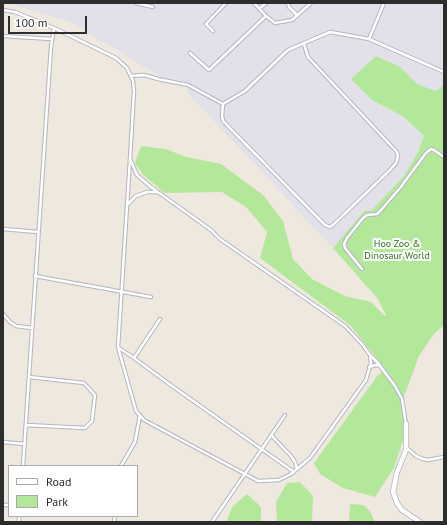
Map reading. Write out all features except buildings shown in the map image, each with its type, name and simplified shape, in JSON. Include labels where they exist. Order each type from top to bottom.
[{"type":"street","points":[[406,424],[406,447],[397,472],[393,492],[397,503],[402,510],[420,522]]},
{"type":"lane","points":[[136,3],[153,7]]},
{"type":"lane","points":[[213,31],[206,24],[226,3]]},
{"type":"lane","points":[[254,3],[275,23],[292,20],[311,3]]},
{"type":"lane","points":[[259,8],[266,3]]},
{"type":"lane","points":[[288,3],[289,7],[297,15]]},
{"type":"lane","points":[[369,39],[384,3]]},
{"type":"lane","points":[[3,10],[14,12],[54,28],[116,58],[127,68],[133,81],[134,91],[118,347],[136,411],[144,420],[258,481],[270,482],[279,480],[294,472],[310,458],[366,380],[371,363],[370,355]]},
{"type":"lane","points":[[190,53],[209,70],[266,16]]},
{"type":"lane","points":[[23,465],[38,232],[54,28]]},
{"type":"lane","points":[[223,104],[244,91],[288,50],[330,32],[369,39],[444,72]]},
{"type":"lane","points":[[3,36],[52,39]]},
{"type":"lane","points":[[223,104],[223,121],[325,225],[330,227],[390,170],[396,163],[398,156],[397,152],[308,57],[304,44]]},
{"type":"lane","points":[[131,76],[144,75],[188,85],[223,104]]},
{"type":"lane","points":[[362,269],[345,248],[344,244],[347,238],[363,218],[367,215],[377,214],[381,210],[400,188],[426,153],[431,149],[444,157]]},
{"type":"lane","points":[[130,159],[137,175],[158,192],[211,230],[220,239],[345,326],[362,344],[395,386],[402,399],[406,424]]},
{"type":"lane","points":[[127,206],[136,196],[147,192],[158,192]]},
{"type":"lane","points":[[3,229],[38,232]]},
{"type":"lane","points":[[36,276],[151,297]]},
{"type":"lane","points":[[3,314],[16,326],[32,328]]},
{"type":"lane","points":[[134,358],[160,319]]},
{"type":"lane","points":[[118,347],[294,472]]},
{"type":"lane","points":[[369,367],[376,365],[380,366]]},
{"type":"lane","points":[[26,425],[85,428],[92,421],[95,395],[84,383],[29,377]]},
{"type":"lane","points":[[122,465],[135,442],[140,415]]},
{"type":"lane","points":[[212,522],[285,415]]},
{"type":"lane","points":[[271,435],[291,456],[297,469]]},
{"type":"lane","points":[[3,442],[24,444]]},
{"type":"lane","points":[[406,447],[422,459],[428,460],[444,457]]},
{"type":"shaded area","points":[[7,3],[444,3],[444,85],[435,91],[417,84],[400,67],[372,100],[404,117],[424,136],[418,152],[404,176],[371,211],[365,210],[333,248],[186,91],[190,84],[179,80],[163,78],[70,22]]},
{"type":"green space","name":"Hoo Zoo & Dinosaur World","points":[[376,56],[400,67],[417,84],[435,91],[444,85],[444,325],[433,335],[419,356],[403,399],[406,431],[394,468],[375,497],[343,488],[320,474],[314,463],[378,375],[386,370],[350,325],[260,258],[267,232],[246,207],[222,192],[165,193],[143,175],[135,163],[141,146],[166,149],[186,157],[221,164],[263,195],[283,221],[293,259],[312,279],[345,296],[371,302],[385,316],[386,315],[378,299],[333,248],[365,210],[371,211],[404,176],[418,152],[424,136],[404,117],[372,100],[351,79]]},
{"type":"green space","points":[[300,482],[313,496],[312,522],[277,522],[276,502],[287,483]]},
{"type":"green space","points":[[247,494],[261,507],[261,522],[226,522],[233,506]]},
{"type":"green space","points":[[350,504],[363,505],[370,511],[375,522],[349,522]]}]
